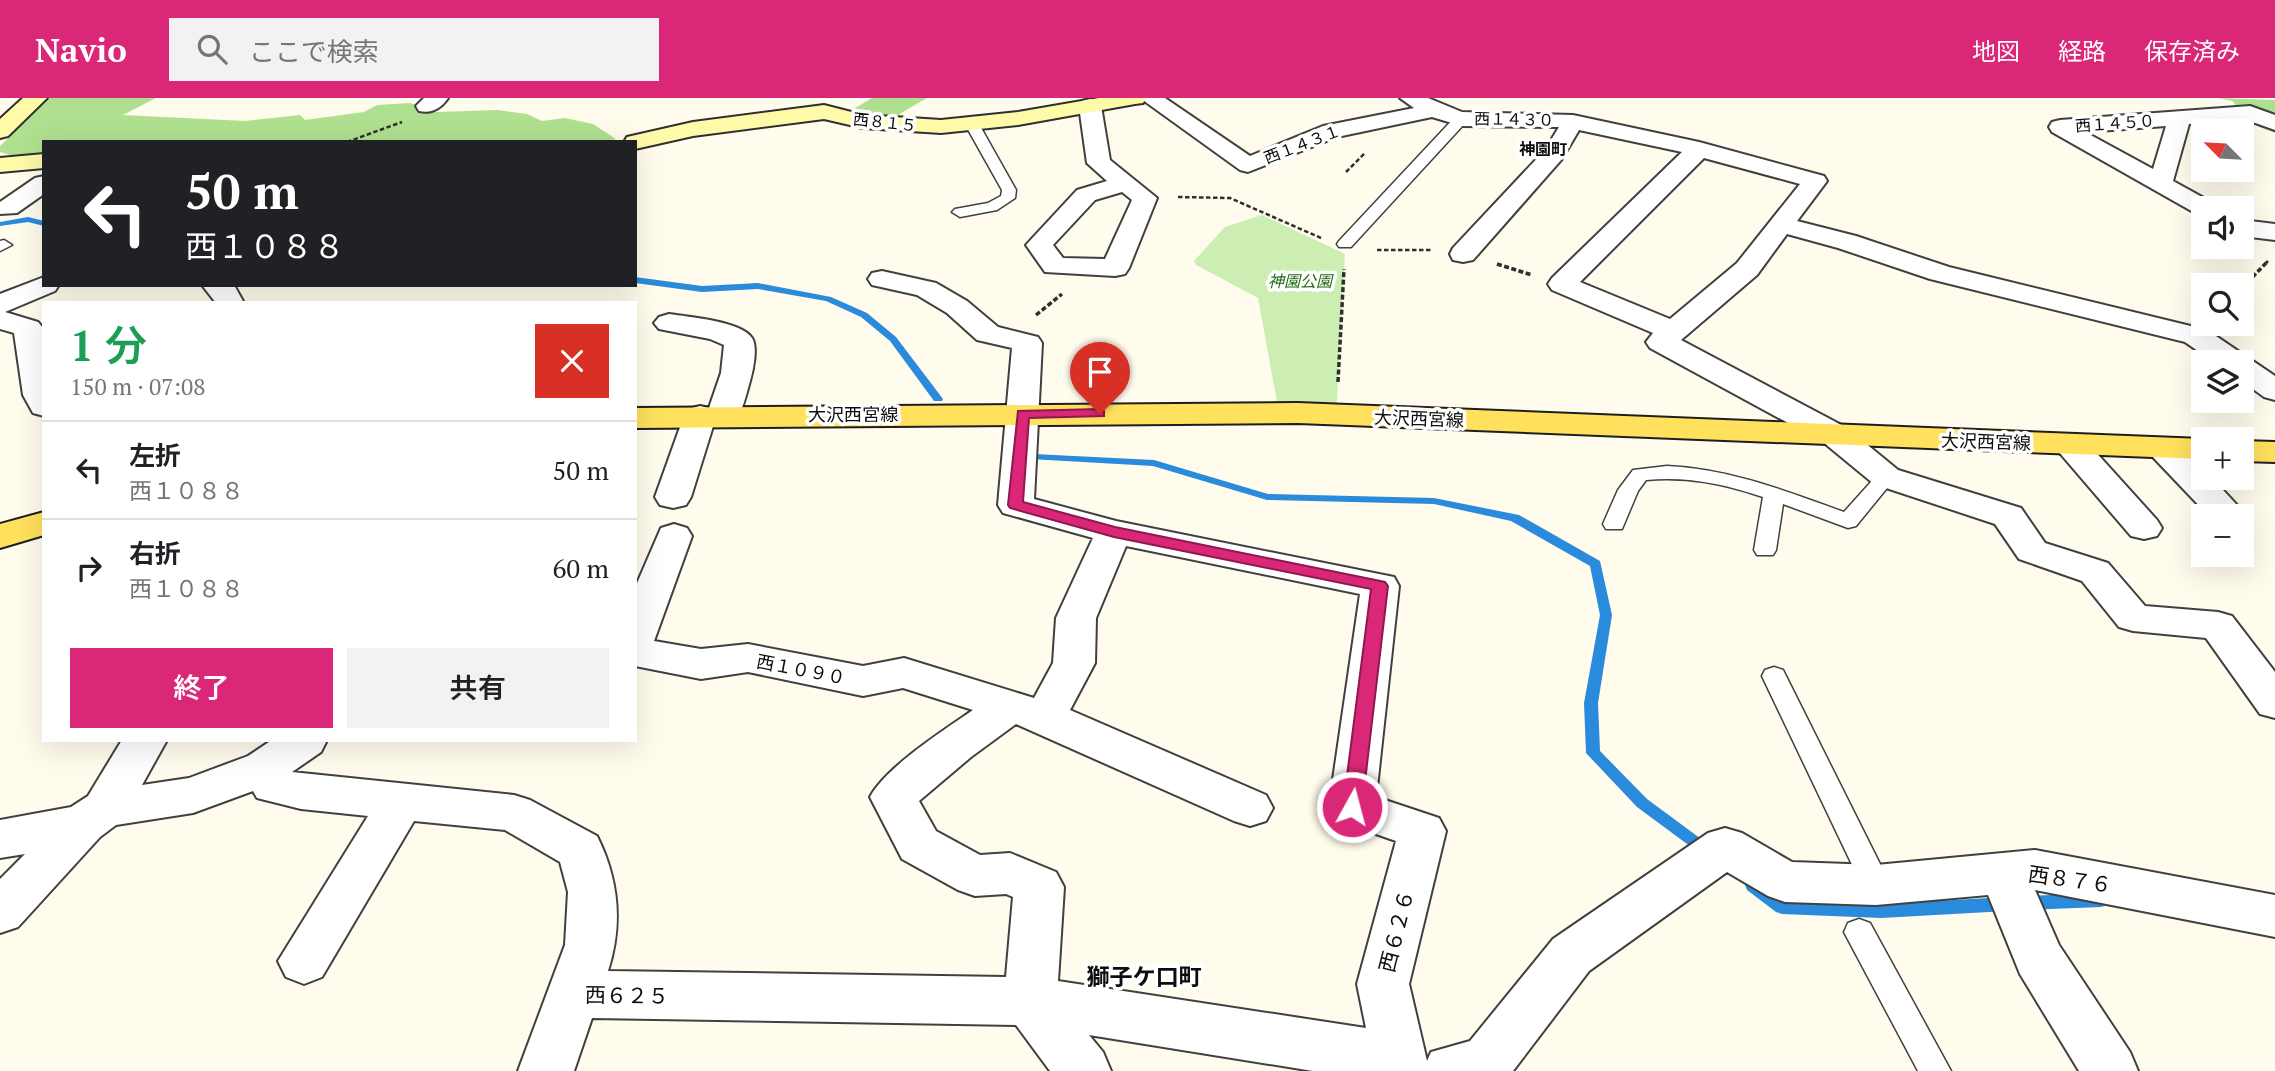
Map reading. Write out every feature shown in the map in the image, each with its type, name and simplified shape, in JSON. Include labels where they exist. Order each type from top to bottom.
[{"type":"main road","name":"大沢西宮線","points":[[637,418],[1023,414],[1336,415],[2191,449]]},
{"type":"main road","points":[[2254,451],[2275,452]]},
{"type":"main road","points":[[0,536],[42,524]]},
{"type":"street","points":[[0,131],[36,98]]},
{"type":"street","name":"西８１５","points":[[637,142],[693,129],[824,112],[844,118],[901,125],[973,126],[1135,98]]},
{"type":"street","name":"西１４３１","points":[[1151,98],[1248,165],[1331,131],[1421,104]]},
{"type":"street","points":[[824,112],[858,99]]},
{"type":"street","name":"西１４３０","points":[[1421,104],[1461,119],[1553,118],[1573,122],[1553,154],[1463,254]]},
{"type":"street","points":[[1090,106],[1099,163],[1126,183],[1145,198],[1115,268],[1055,266],[1039,245],[1086,195],[1126,183]]},
{"type":"street","name":"西１４５０","points":[[2191,201],[2060,127],[2180,118],[2256,106],[2275,123]]},
{"type":"street","points":[[2160,184],[2180,118]]},
{"type":"street","points":[[1573,122],[1699,149],[1815,181],[1747,270],[1661,342],[1835,435],[1886,477],[2008,516],[2032,551],[2095,572],[2133,618],[2218,626],[2275,703]]},
{"type":"street","points":[[1673,331],[1562,284],[1699,149]]},
{"type":"street","points":[[0,165],[42,161]]},
{"type":"street","points":[[1248,165],[1268,182]]},
{"type":"street","points":[[8,208],[42,184]]},
{"type":"street","points":[[1782,225],[1847,242],[1940,273],[2196,336],[2216,350]]},
{"type":"street","points":[[2254,229],[2275,232]]},
{"type":"street","points":[[882,279],[926,289],[957,307],[988,334],[1027,343],[1016,505],[1114,532],[1076,618],[1074,663],[1029,711],[955,745],[893,797],[919,845],[975,876],[1010,873],[1039,887],[1030,1001],[1083,1071]]},
{"type":"street","points":[[0,305],[42,286]]},
{"type":"street","points":[[0,320],[9,320],[28,328],[42,401]]},
{"type":"street","points":[[669,323],[718,331],[739,341],[737,373],[712,416],[673,497]]},
{"type":"street","points":[[2254,375],[2275,390]]},
{"type":"street","points":[[2071,444],[2144,528]]},
{"type":"street","points":[[2163,448],[2218,504]]},
{"type":"street","name":"西６２６","points":[[1114,532],[1380,586],[1352,807],[1422,831],[1383,984],[1400,1065]]},
{"type":"street","points":[[637,635],[674,536]]},
{"type":"street","name":"西１０９０","points":[[637,652],[701,664],[748,658],[863,681],[904,673],[1029,711],[1250,808]]},
{"type":"street","points":[[0,912],[93,817],[144,742]]},
{"type":"street","points":[[0,839],[193,795],[264,768],[302,742]]},
{"type":"street","name":"西６２５","points":[[264,768],[273,786],[514,813],[580,849],[593,892],[590,945],[574,993],[1030,1001],[1400,1065]]},
{"type":"street","points":[[304,961],[402,801]]},
{"type":"street","name":"西８７６","points":[[1451,1071],[1486,1063],[1571,955],[1713,855],[1785,882],[2012,892],[2035,870],[2275,916]]},
{"type":"street","points":[[2012,892],[2038,958],[2110,1071]]},
{"type":"street","points":[[546,1071],[574,993]]},
{"type":"lane","points":[[1346,244],[1461,119]]},
{"type":"lane","points":[[960,212],[992,207],[1008,198],[1009,190],[973,126]]},
{"type":"lane","points":[[1614,524],[1628,490],[1640,474],[1684,472],[1722,477],[1848,521],[1886,477]]},
{"type":"lane","points":[[1765,550],[1774,495]]},
{"type":"lane","points":[[1774,676],[1876,885]]},
{"type":"lane","points":[[1859,932],[1935,1071]]},
{"type":"path","points":[[352,140],[403,122]]},
{"type":"path","points":[[1211,196],[1230,198],[1359,251],[1417,248],[1463,254],[1562,284]]},
{"type":"path","points":[[1336,415],[1346,244]]},
{"type":"path","points":[[2254,275],[2275,253]]},
{"type":"path","points":[[982,328],[1021,324],[1055,301],[1090,267]]},
{"type":"green space","points":[[50,98],[156,98],[123,115],[245,121],[300,115],[305,120],[364,112],[377,105],[410,103],[436,112],[498,110],[527,114],[542,121],[565,118],[593,124],[616,139],[42,140],[42,156],[17,157],[0,152],[0,146]]},
{"type":"green space","points":[[872,98],[927,98],[896,116],[857,112],[855,108]]},
{"type":"green space","points":[[2218,98],[2275,100],[2275,133],[2255,125],[2254,119],[2249,119],[2232,101]]},
{"type":"green space","name":"神園公園","points":[[1262,215],[1345,254],[1336,415],[1279,413],[1258,298],[1196,265],[1194,261],[1225,227]]},
{"type":"waterway","points":[[0,224],[28,219],[42,223]]},
{"type":"waterway","points":[[637,280],[702,289],[758,286],[828,299],[864,315],[893,339],[938,399]]},
{"type":"waterway","points":[[1034,457],[1154,463],[1267,497],[1434,501],[1515,518],[1596,564],[1606,615],[1591,703],[1593,753],[1642,803],[1707,851]]},
{"type":"waterway","points":[[1753,885],[1782,907],[1881,911],[2007,904]]},
{"type":"waterway","points":[[2025,903],[2101,900]]},
{"type":"district","name":"神園町","points":[[1543,149]]},
{"type":"district","name":"獅子ケ口町","points":[[1144,976]]},
{"type":"route","points":[[1100,414],[1023,414],[1016,505],[1114,532],[1380,586],[1352,807]]}]
